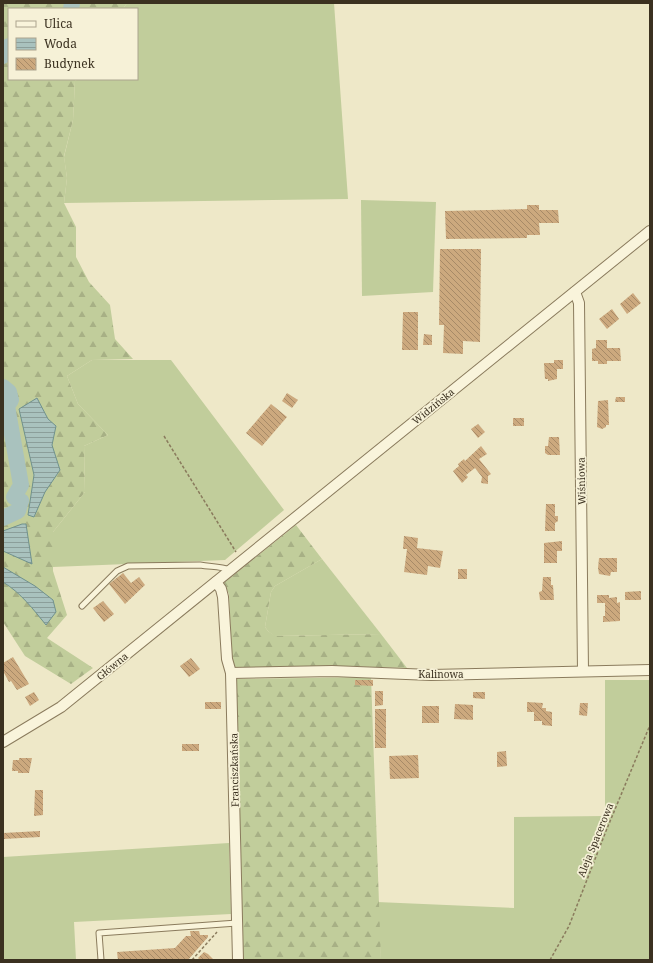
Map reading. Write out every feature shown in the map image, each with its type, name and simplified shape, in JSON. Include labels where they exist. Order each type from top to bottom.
[{"type":"street","name":"Widzińska","points":[[216,582],[650,231]]},
{"type":"street","name":"Wiśniowa","points":[[575,292],[579,303],[583,671]]},
{"type":"street","name":"Franciszkańska","points":[[216,582],[221,589],[223,598],[227,660],[231,673],[238,960]]},
{"type":"street","name":"Główna","points":[[3,742],[61,707],[216,582]]},
{"type":"street","name":"Kalinowa","points":[[231,673],[332,671],[431,675],[650,670]]},
{"type":"lane","points":[[82,606],[117,571],[128,566],[200,564],[211,567],[222,566],[230,570]]},
{"type":"lane","points":[[101,960],[99,933],[237,923]]},
{"type":"path","points":[[164,436],[241,561]]},
{"type":"path","name":"Aleja Spacerowa","points":[[550,960],[569,926],[609,823],[650,725]]},
{"type":"path","points":[[192,960],[223,924]]},
{"type":"green space","points":[[3,3],[127,3],[124,8],[8,8],[8,80],[76,80],[75,81],[73,120],[64,156],[67,178],[64,203],[76,227],[76,257],[89,282],[110,305],[115,339],[133,359],[92,360],[67,376],[78,404],[108,435],[84,446],[85,492],[53,532],[53,571],[67,615],[47,638],[93,668],[71,684],[25,656],[3,622]]},
{"type":"green space","points":[[127,3],[334,3],[348,199],[64,203],[67,178],[64,157],[73,120],[75,81],[138,80],[138,8],[124,8]]},
{"type":"green space","points":[[361,200],[436,202],[433,292],[362,296]]},
{"type":"green space","points":[[92,360],[171,360],[284,510],[225,560],[53,567],[53,532],[85,492],[84,446],[108,435],[78,404],[67,376]]},
{"type":"green space","points":[[296,525],[322,559],[275,586],[271,592],[265,627],[268,631],[275,636],[381,634],[407,668],[342,666],[236,668],[232,663],[229,594],[224,583]]},
{"type":"green space","points":[[322,559],[381,634],[274,636],[268,631],[265,627],[271,592],[275,586]]},
{"type":"green space","points":[[371,677],[381,960],[243,960],[236,679]]},
{"type":"green space","points":[[605,680],[650,680],[650,960],[381,960],[377,902],[514,908],[514,817],[605,816]]},
{"type":"green space","points":[[229,843],[231,914],[74,922],[76,960],[3,960],[3,857]]},
{"type":"water","points":[[37,398],[48,419],[56,426],[52,445],[60,470],[45,492],[34,517],[28,515],[34,475],[19,409]]},
{"type":"water","points":[[26,524],[32,564],[3,551],[3,531]]},
{"type":"water","points":[[3,567],[35,586],[53,600],[56,612],[46,625],[21,596],[3,582]]},
{"type":"building","points":[[527,205],[539,205],[539,210],[558,210],[559,223],[539,223],[540,235],[527,235],[527,238],[446,239],[445,211],[527,209]]},
{"type":"building","points":[[440,249],[481,249],[480,342],[463,341],[463,354],[443,353],[444,325],[439,325]]},
{"type":"building","points":[[633,293],[641,303],[627,314],[620,304]]},
{"type":"building","points":[[612,309],[619,319],[607,329],[599,319]]},
{"type":"building","points":[[403,312],[418,312],[418,350],[402,350]]},
{"type":"building","points":[[424,334],[432,335],[432,345],[423,345]]},
{"type":"building","points":[[596,340],[607,340],[607,348],[620,348],[621,361],[607,361],[607,364],[598,364],[598,361],[592,361],[592,349],[596,348]]},
{"type":"building","points":[[554,360],[563,360],[563,369],[557,369],[557,379],[548,381],[548,379],[545,379],[544,363],[554,363]]},
{"type":"building","points":[[287,393],[298,400],[292,408],[282,401]]},
{"type":"building","points":[[616,397],[625,397],[625,402],[615,402]]},
{"type":"building","points":[[608,400],[609,425],[606,425],[606,427],[602,429],[597,427],[598,401]]},
{"type":"building","points":[[271,404],[287,417],[262,446],[246,433]]},
{"type":"building","points":[[513,418],[524,418],[524,426],[513,426]]},
{"type":"building","points":[[478,424],[485,432],[478,438],[471,429]]},
{"type":"building","points":[[549,437],[559,437],[560,455],[548,455],[545,453],[545,446],[548,446]]},
{"type":"building","points":[[481,446],[487,454],[479,459],[491,474],[488,476],[488,484],[481,483],[482,477],[475,468],[466,475],[468,477],[462,483],[453,471],[459,466],[458,464],[464,459],[465,461]]},
{"type":"building","points":[[546,504],[555,504],[555,516],[558,516],[558,521],[555,523],[555,531],[545,531]]},
{"type":"building","points":[[404,536],[418,538],[417,548],[443,551],[440,568],[428,566],[427,575],[404,572],[407,549],[403,549]]},
{"type":"building","points":[[562,541],[562,551],[557,551],[557,563],[544,563],[544,543]]},
{"type":"building","points":[[599,558],[617,558],[617,572],[611,572],[610,576],[599,574]]},
{"type":"building","points":[[458,569],[467,569],[467,579],[458,579]]},
{"type":"building","points":[[123,573],[131,583],[139,577],[145,585],[125,604],[109,584]]},
{"type":"building","points":[[543,577],[551,577],[554,600],[540,600],[539,592],[542,591]]},
{"type":"building","points":[[641,591],[641,600],[625,600],[625,592]]},
{"type":"building","points":[[597,595],[609,595],[609,598],[617,597],[617,603],[620,602],[620,621],[603,622],[603,616],[605,616],[605,603],[597,603]]},
{"type":"building","points":[[103,601],[114,614],[104,622],[93,608]]},
{"type":"building","points":[[13,657],[29,684],[17,690],[11,681],[9,682],[3,671],[3,663]]},
{"type":"building","points":[[191,658],[200,669],[189,677],[180,666]]},
{"type":"building","points":[[355,680],[373,680],[373,686],[355,685]]},
{"type":"building","points":[[375,691],[383,691],[383,705],[375,706]]},
{"type":"building","points":[[34,692],[39,700],[30,706],[25,697]]},
{"type":"building","points":[[473,692],[485,692],[485,699],[473,698]]},
{"type":"building","points":[[205,702],[221,702],[221,709],[205,709]]},
{"type":"building","points":[[527,702],[543,703],[542,708],[546,708],[546,711],[552,712],[552,726],[542,725],[542,721],[534,721],[534,712],[527,712]]},
{"type":"building","points":[[580,703],[588,703],[587,716],[579,715]]},
{"type":"building","points":[[455,704],[473,705],[473,720],[454,719]]},
{"type":"building","points":[[422,706],[439,706],[439,723],[422,723]]},
{"type":"building","points":[[375,709],[386,709],[386,748],[375,748]]},
{"type":"building","points":[[182,744],[199,744],[199,751],[182,751]]},
{"type":"building","points":[[506,751],[507,766],[497,767],[497,752]]},
{"type":"building","points":[[418,755],[419,778],[390,779],[389,756]]},
{"type":"building","points":[[19,758],[32,758],[29,773],[18,773],[18,771],[12,771],[13,760],[19,760]]},
{"type":"building","points":[[35,790],[43,790],[43,815],[34,816]]},
{"type":"building","points":[[40,831],[40,837],[3,839],[3,833]]},
{"type":"building","points":[[190,931],[199,931],[200,935],[208,935],[208,937],[188,960],[118,960],[117,952],[175,948],[186,936],[191,936]]},
{"type":"building","points":[[204,952],[214,960],[200,960],[198,958]]},
{"type":"waterway","points":[[71,8],[72,3]]},
{"type":"waterway","points":[[3,56],[8,48]]},
{"type":"waterway","points":[[3,387],[9,392],[11,400],[7,406],[21,485],[14,497],[21,501],[18,511],[3,518]]}]
